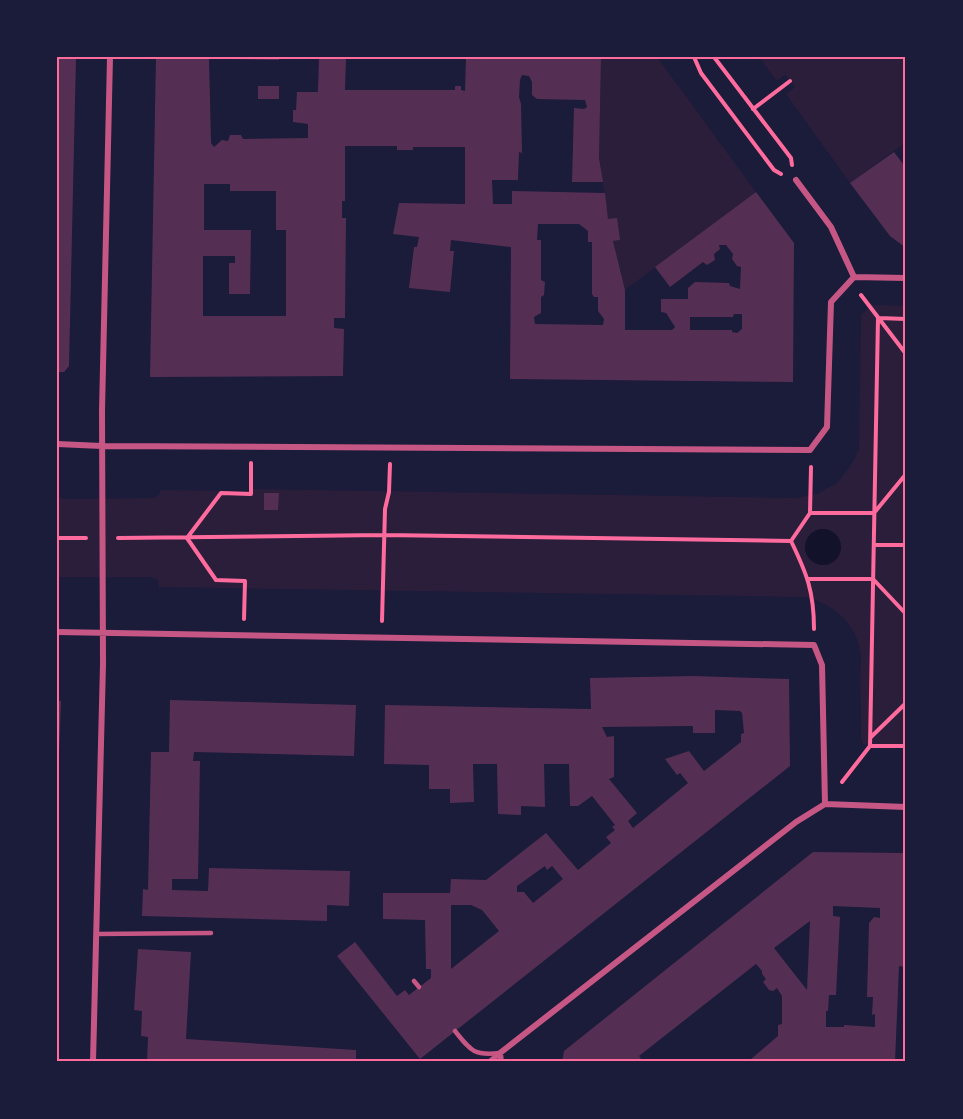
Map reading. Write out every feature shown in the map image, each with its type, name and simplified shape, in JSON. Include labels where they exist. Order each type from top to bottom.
[{"type":"street","points":[[93,1062],[103,633],[102,446],[110,57]]},
{"type":"street","points":[[796,180],[831,227],[854,277]]},
{"type":"street","points":[[57,444],[810,450],[828,427],[831,302],[854,277],[906,278]]},
{"type":"street","points":[[57,632],[814,645],[822,664],[825,804]]},
{"type":"street","points":[[489,1062],[796,822],[825,804],[906,807]]},
{"type":"street","points":[[500,1053],[501,1062]]},
{"type":"lane","points":[[96,934],[212,933]]},
{"type":"lane","points":[[414,981],[419,987]]},
{"type":"lane","points":[[455,1031],[468,1047],[481,1055],[500,1053]]},
{"type":"path","points":[[694,57],[701,73],[774,170]]},
{"type":"path","points":[[714,57],[790,158],[796,180]]},
{"type":"path","points":[[753,109],[790,81]]},
{"type":"path","points":[[854,277],[862,297],[906,354]]},
{"type":"path","points":[[878,318],[906,319]]},
{"type":"path","points":[[825,804],[870,746],[878,318]]},
{"type":"path","points":[[187,538],[221,494],[251,494],[251,446]]},
{"type":"path","points":[[382,637],[385,509],[389,492],[390,447]]},
{"type":"path","points":[[791,541],[810,513],[810,450]]},
{"type":"path","points":[[874,513],[906,474]]},
{"type":"path","points":[[810,513],[874,513]]},
{"type":"path","points":[[111,538],[384,535],[791,541]]},
{"type":"path","points":[[57,538],[90,538]]},
{"type":"path","points":[[187,538],[216,580],[245,581],[244,635]]},
{"type":"path","points":[[791,541],[809,579],[814,612],[814,645]]},
{"type":"path","points":[[874,545],[906,545]]},
{"type":"path","points":[[809,579],[873,579],[906,614]]},
{"type":"path","points":[[870,738],[906,704]]},
{"type":"path","points":[[870,746],[906,746]]},
{"type":"shaded area","points":[[601,57],[657,57],[756,192],[625,290],[613,241],[620,240],[608,219],[599,158]]},
{"type":"shaded area","points":[[759,57],[906,57],[906,142],[850,183],[786,94],[795,87],[785,75],[777,81]]},
{"type":"shaded area","points":[[873,305],[906,306],[906,748],[874,748],[863,744],[861,737],[861,657],[857,639],[847,622],[833,609],[806,597],[159,587],[158,580],[150,577],[57,577],[57,497],[65,499],[154,498],[160,494],[160,490],[252,491],[253,489],[797,498],[817,494],[837,483],[859,450],[861,315]]},
{"type":"shaded area","points":[[823,529],[836,534],[841,547],[836,560],[823,565],[810,560],[805,547],[810,534]]},
{"type":"building","points":[[57,57],[76,57],[69,366],[64,372],[57,372]]},
{"type":"building","points":[[156,57],[207,57],[209,59],[211,143],[214,147],[222,140],[228,141],[230,135],[241,135],[243,139],[308,138],[308,124],[293,122],[293,110],[296,110],[297,92],[318,92],[319,57],[346,57],[345,90],[455,90],[455,86],[461,86],[461,90],[465,91],[466,57],[601,57],[599,158],[603,182],[572,182],[574,108],[587,107],[585,100],[537,99],[532,95],[532,82],[529,76],[522,75],[519,97],[522,153],[519,152],[518,180],[492,180],[493,204],[512,204],[512,191],[605,193],[608,219],[617,218],[620,240],[613,241],[625,290],[625,330],[672,330],[675,327],[666,313],[661,312],[661,299],[688,299],[688,288],[695,282],[729,283],[730,286],[740,289],[741,267],[737,266],[732,259],[733,254],[726,245],[719,245],[720,249],[714,254],[715,260],[707,265],[703,262],[670,287],[655,267],[756,192],[794,243],[793,382],[510,379],[511,247],[451,240],[450,251],[454,251],[450,292],[409,288],[414,247],[417,247],[419,237],[393,234],[399,203],[465,204],[465,147],[413,147],[413,150],[397,150],[397,146],[345,146],[345,201],[342,201],[342,218],[346,218],[345,318],[334,318],[334,328],[344,329],[343,376],[150,377]],"holes":[[[204,184],[230,184],[230,191],[276,191],[276,230],[286,230],[286,316],[203,316],[203,256],[235,256],[235,263],[229,263],[229,294],[250,294],[251,230],[204,230]],[[538,224],[579,224],[588,231],[588,242],[592,242],[592,294],[598,297],[598,311],[604,319],[603,325],[535,324],[534,317],[541,313],[541,297],[544,295],[545,282],[541,280],[541,240],[537,240]],[[734,314],[742,314],[742,329],[737,333],[732,330],[690,330],[690,317],[733,317]]]},
{"type":"building","points":[[229,57],[279,57],[279,60],[229,59]]},
{"type":"building","points":[[258,86],[279,86],[279,99],[258,99]]},
{"type":"building","points":[[894,152],[906,168],[906,245],[902,245],[890,236],[850,183]]},
{"type":"building","points":[[264,493],[279,493],[278,510],[264,510]]},
{"type":"building","points":[[693,676],[789,679],[790,766],[420,1059],[337,956],[355,942],[397,996],[405,990],[409,995],[431,978],[431,969],[426,969],[425,920],[383,919],[383,893],[450,893],[451,879],[486,880],[546,833],[578,870],[611,843],[606,837],[615,830],[612,827],[615,825],[592,796],[578,806],[570,806],[569,764],[544,764],[545,807],[521,806],[521,815],[498,814],[497,764],[473,764],[474,802],[450,803],[450,789],[429,789],[429,765],[384,764],[385,705],[591,709],[590,678]],"holes":[[[715,710],[742,713],[744,733],[741,734],[741,742],[704,771],[689,751],[665,759],[677,775],[680,773],[688,783],[633,828],[628,821],[637,813],[609,779],[614,777],[614,736],[607,737],[602,727],[693,726],[693,733],[715,733]],[[545,866],[547,870],[552,866],[563,879],[533,903],[524,892],[517,892],[517,886]],[[451,905],[471,905],[482,910],[499,931],[451,969]]]},
{"type":"building","points":[[170,700],[356,705],[354,756],[194,752],[193,761],[200,761],[198,879],[172,879],[172,890],[208,891],[209,868],[350,871],[349,906],[327,905],[327,921],[142,916],[143,889],[148,890],[151,752],[169,752]]},
{"type":"building","points":[[57,701],[61,701],[59,753],[57,753]]},
{"type":"building","points":[[813,852],[906,853],[906,967],[899,966],[895,1062],[754,1062],[751,1059],[778,1036],[778,1025],[782,1024],[782,996],[777,988],[773,991],[769,990],[763,982],[766,979],[762,971],[756,964],[639,1056],[641,1058],[637,1062],[562,1062],[564,1051]],"holes":[[[833,906],[880,908],[880,918],[874,917],[869,923],[867,997],[873,997],[872,1015],[875,1014],[875,1027],[844,1025],[844,1027],[826,1027],[829,995],[836,995],[840,917],[833,916]],[[810,921],[807,990],[774,948]]]},
{"type":"building","points":[[138,949],[191,952],[186,1039],[356,1050],[356,1062],[147,1062],[148,1037],[141,1036],[142,1011],[134,1010]]}]
